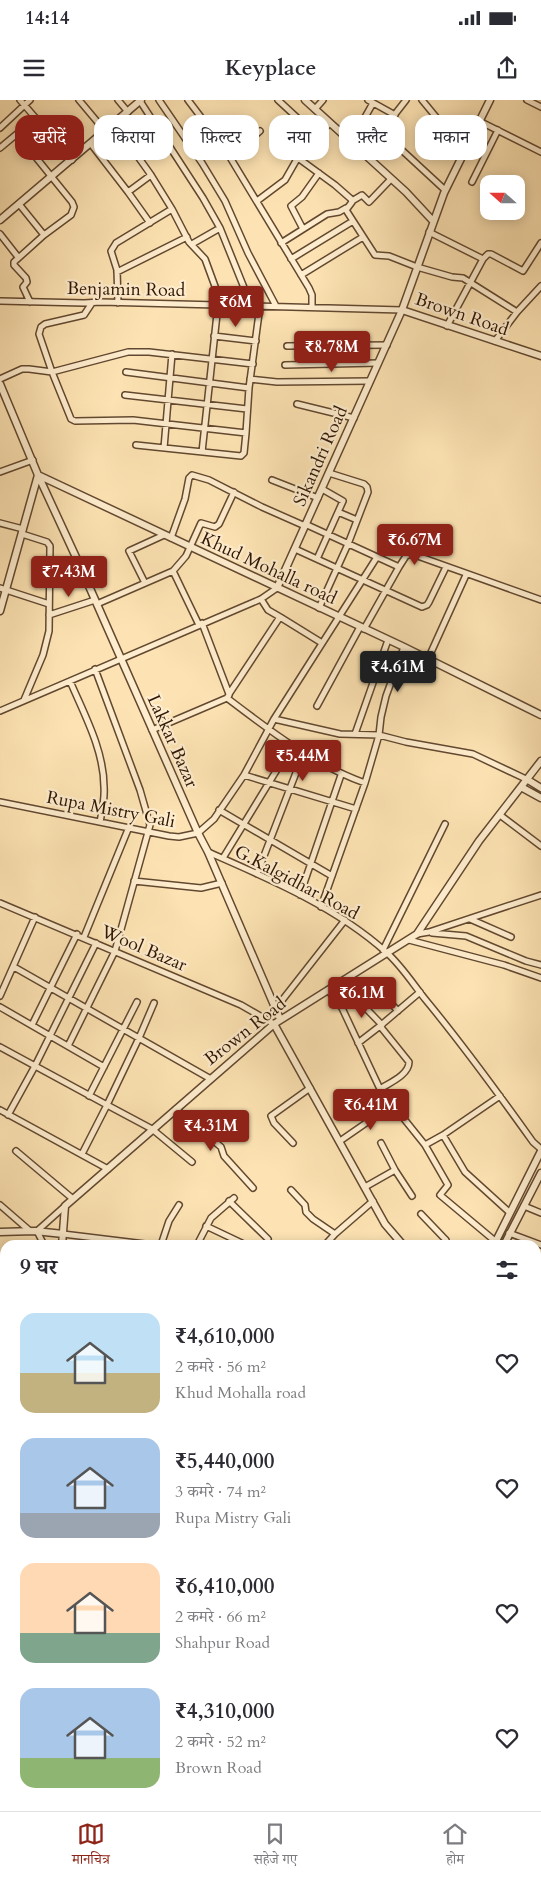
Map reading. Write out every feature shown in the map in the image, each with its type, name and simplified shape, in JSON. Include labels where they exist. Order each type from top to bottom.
[{"type":"street","points":[[20,100],[33,115]]},
{"type":"street","points":[[0,128],[30,100]]},
{"type":"street","points":[[79,100],[94,118]]},
{"type":"street","points":[[118,100],[128,112]]},
{"type":"street","points":[[124,115],[140,100],[220,228],[251,305]]},
{"type":"street","points":[[159,100],[225,201],[248,254],[276,306]]},
{"type":"street","points":[[188,100],[199,115]]},
{"type":"street","points":[[278,100],[295,115]]},
{"type":"street","points":[[305,100],[339,131]]},
{"type":"street","points":[[315,109],[323,100]]},
{"type":"street","points":[[364,115],[370,102],[395,115],[406,100]]},
{"type":"street","points":[[422,100],[434,115]]},
{"type":"street","name":"Sikandri Road","points":[[483,115],[490,100]]},
{"type":"street","points":[[527,100],[541,107]]},
{"type":"street","points":[[487,124],[541,152]]},
{"type":"street","points":[[472,182],[498,130]]},
{"type":"street","points":[[0,148],[15,136]]},
{"type":"street","points":[[84,149],[94,141]]},
{"type":"street","points":[[90,144],[128,192],[150,224]]},
{"type":"street","points":[[405,153],[445,190]]},
{"type":"street","points":[[30,302],[23,287],[26,278],[14,263],[18,257],[74,211],[72,202],[37,160]]},
{"type":"street","points":[[0,220],[72,160]]},
{"type":"street","points":[[140,160],[172,209],[187,237],[205,259],[216,288],[218,305],[202,452]]},
{"type":"street","points":[[232,160],[311,292],[312,307]]},
{"type":"street","points":[[257,201],[285,180],[297,160]]},
{"type":"street","points":[[301,160],[335,184],[352,201]]},
{"type":"street","points":[[370,160],[433,221]]},
{"type":"street","name":"Sikandri Road","points":[[277,588],[402,310],[433,221],[460,160]]},
{"type":"street","points":[[304,229],[290,206],[302,197],[319,173]]},
{"type":"street","points":[[128,192],[151,175]]},
{"type":"street","points":[[281,243],[327,214],[339,212],[346,208],[362,194],[369,202],[391,179]]},
{"type":"street","points":[[19,204],[44,235]]},
{"type":"street","points":[[346,208],[375,255],[389,256],[417,267],[452,277],[461,277],[517,312]]},
{"type":"street","points":[[118,303],[117,272],[112,255],[113,247],[116,243],[172,209]]},
{"type":"street","points":[[291,259],[353,221]]},
{"type":"street","points":[[192,244],[220,228]]},
{"type":"street","points":[[429,232],[483,259]]},
{"type":"street","points":[[0,234],[18,257]]},
{"type":"street","points":[[117,272],[187,237]]},
{"type":"street","points":[[301,275],[363,237]]},
{"type":"street","points":[[447,326],[483,259],[488,254],[523,270],[541,243]]},
{"type":"street","points":[[495,341],[517,312],[541,286]]},
{"type":"street","name":"Benjamin Road","points":[[0,301],[251,305],[402,310]]},
{"type":"street","points":[[92,303],[84,315],[44,324],[39,334],[69,417],[73,420],[124,419],[246,433]]},
{"type":"street","points":[[136,445],[241,456],[244,453],[249,388],[260,306]]},
{"type":"street","name":"Brown Road","points":[[402,310],[541,356]]},
{"type":"street","points":[[214,336],[256,341]]},
{"type":"street","points":[[287,346],[387,345]]},
{"type":"street","points":[[0,379],[26,369],[52,372],[128,352],[172,354],[253,364]]},
{"type":"street","points":[[164,448],[172,354]]},
{"type":"street","points":[[285,365],[378,363]]},
{"type":"street","points":[[126,372],[209,381],[249,388]]},
{"type":"street","points":[[250,379],[277,382],[370,381]]},
{"type":"street","points":[[0,384],[3,399],[16,420],[38,475],[23,531],[3,589],[0,611]]},
{"type":"street","points":[[125,395],[247,409]]},
{"type":"street","points":[[297,404],[354,418]]},
{"type":"street","points":[[0,472],[33,460]]},
{"type":"street","points":[[319,608],[348,544],[366,498],[367,487],[329,473]]},
{"type":"street","name":"Khud Mohalla road","points":[[38,475],[404,647],[541,715]]},
{"type":"street","name":"Lakkar Bazar","points":[[38,475],[222,883],[280,1019]]},
{"type":"street","points":[[145,583],[130,551],[168,536],[182,508],[191,476],[209,480],[262,507],[399,567]]},
{"type":"street","points":[[272,480],[318,498]]},
{"type":"street","points":[[317,559],[343,502],[342,499],[322,489]]},
{"type":"street","points":[[49,615],[96,602],[173,571],[181,563],[201,523],[215,527],[219,524],[234,492]]},
{"type":"street","points":[[338,512],[357,520]]},
{"type":"street","points":[[0,522],[47,542],[50,546],[49,631],[45,650],[24,700]]},
{"type":"street","points":[[295,549],[418,606],[424,606],[432,596],[446,567]]},
{"type":"street","points":[[317,706],[399,567],[406,556],[410,554],[541,600]]},
{"type":"street","name":"Rupa Mistry Gali","points":[[0,802],[179,837],[198,833],[214,819],[244,775],[274,719],[377,557]]},
{"type":"street","points":[[173,571],[200,624],[228,696],[268,729],[292,745],[342,774],[365,783]]},
{"type":"street","points":[[428,659],[466,574]]},
{"type":"street","points":[[0,711],[261,599],[277,588]]},
{"type":"street","points":[[3,589],[49,604]]},
{"type":"street","points":[[261,599],[268,610],[322,644]]},
{"type":"street","points":[[152,730],[228,696],[280,617]]},
{"type":"street","points":[[355,734],[388,640]]},
{"type":"street","points":[[321,907],[365,783],[379,735],[386,696],[404,647]]},
{"type":"street","points":[[68,1046],[115,951],[149,832],[149,818],[143,798],[95,670]]},
{"type":"street","points":[[70,681],[100,757],[104,786],[100,822]]},
{"type":"street","points":[[274,719],[340,734],[379,735],[472,754],[541,788]]},
{"type":"street","points":[[223,858],[292,745]]},
{"type":"street","points":[[258,874],[304,752]]},
{"type":"street","name":"Brown Road","points":[[65,1206],[280,1019],[417,934],[479,841],[541,761]]},
{"type":"street","points":[[300,895],[342,774]]},
{"type":"street","points":[[244,775],[356,809]]},
{"type":"street","points":[[521,787],[541,798]]},
{"type":"street","points":[[219,810],[332,876]]},
{"type":"street","points":[[500,815],[541,846]]},
{"type":"street","points":[[386,952],[445,824]]},
{"type":"street","points":[[84,937],[129,827]]},
{"type":"street","name":"G.Kalgidhar Road","points":[[208,852],[258,874],[346,920],[386,952],[420,992],[541,1150]]},
{"type":"street","points":[[134,881],[201,888],[222,883]]},
{"type":"street","points":[[417,934],[429,932],[541,895]]},
{"type":"street","name":"Wool Bazar","points":[[0,903],[35,916],[241,1004],[274,1024]]},
{"type":"street","points":[[0,996],[35,916]]},
{"type":"street","points":[[470,919],[511,937]]},
{"type":"street","points":[[276,1008],[346,920]]},
{"type":"street","points":[[429,932],[466,936],[526,961],[541,965]]},
{"type":"street","points":[[32,1025],[77,934]]},
{"type":"street","points":[[409,940],[504,965],[541,978]]},
{"type":"street","points":[[8,1115],[35,1066],[96,943]]},
{"type":"street","points":[[14,967],[210,1078]]},
{"type":"street","points":[[376,987],[398,1011]]},
{"type":"street","points":[[328,990],[342,1008],[380,1089],[425,1145],[448,1185],[440,1196],[491,1240]]},
{"type":"street","points":[[358,1043],[420,992]]},
{"type":"street","points":[[357,999],[409,1062],[409,1066],[404,1072],[380,1089]]},
{"type":"street","points":[[90,1096],[137,1002]]},
{"type":"street","points":[[82,1154],[139,1038],[154,1003]]},
{"type":"street","points":[[0,1007],[104,1066]]},
{"type":"street","points":[[274,1024],[385,1224],[399,1240]]},
{"type":"street","points":[[0,1047],[152,1129],[192,1162]]},
{"type":"street","points":[[293,1143],[274,1123],[271,1116],[310,1088]]},
{"type":"street","points":[[425,1145],[500,1096]]},
{"type":"street","points":[[340,1141],[392,1105]]},
{"type":"street","points":[[176,1109],[220,1147],[224,1156],[252,1188]]},
{"type":"street","points":[[0,1110],[108,1169]]},
{"type":"street","points":[[443,1135],[465,1172],[509,1212]]},
{"type":"street","points":[[381,1143],[395,1170],[412,1196]]},
{"type":"street","points":[[495,1240],[541,1150]]},
{"type":"street","points":[[16,1151],[73,1199]]},
{"type":"street","points":[[365,1187],[395,1170]]},
{"type":"street","points":[[506,1240],[538,1183],[541,1173]]},
{"type":"street","points":[[291,1190],[305,1204],[306,1211],[313,1219],[335,1234]]},
{"type":"street","points":[[199,1240],[216,1212],[231,1199],[268,1239]]},
{"type":"street","points":[[330,1240],[373,1201]]},
{"type":"street","points":[[163,1240],[169,1220],[179,1205]]},
{"type":"street","points":[[0,1206],[33,1231],[40,1240]]},
{"type":"street","points":[[33,1231],[65,1206]]},
{"type":"street","points":[[62,1240],[65,1206]]},
{"type":"street","points":[[524,1206],[541,1213]]},
{"type":"street","points":[[421,1214],[446,1240]]},
{"type":"street","points":[[206,1226],[235,1240]]},
{"type":"street","points":[[0,1232],[33,1231],[110,1240]]},
{"type":"street","points":[[509,1233],[528,1240]]}]
